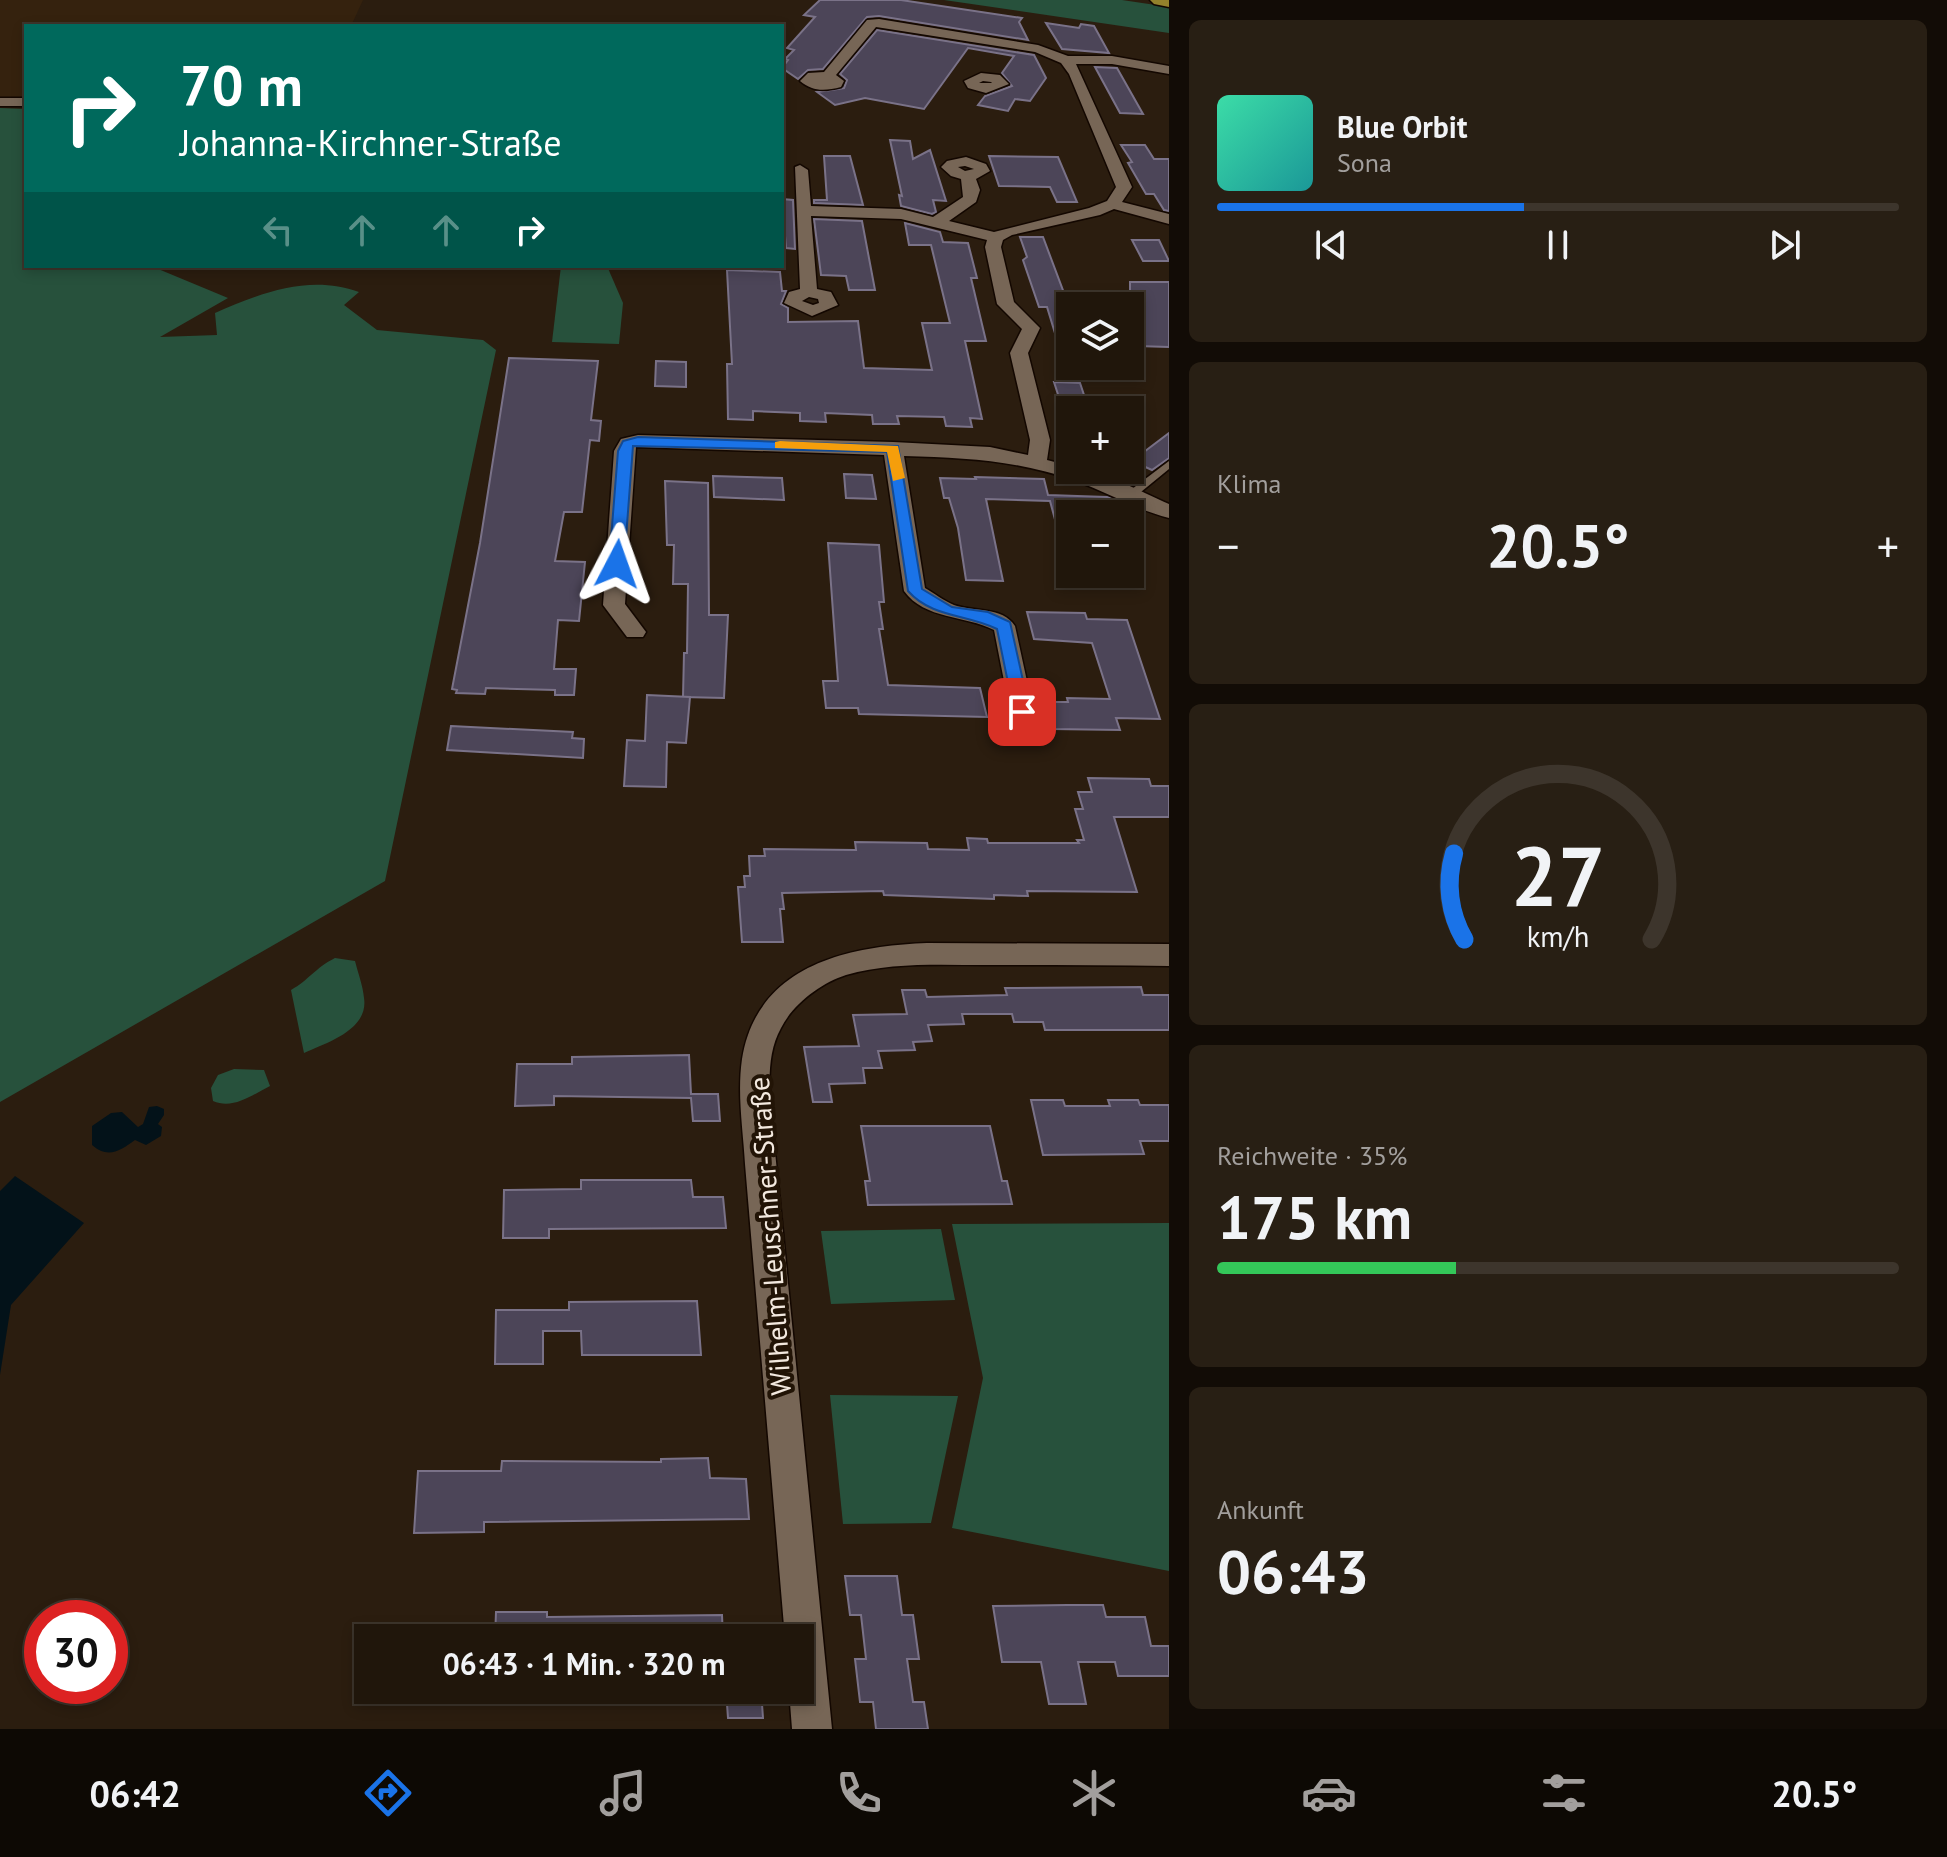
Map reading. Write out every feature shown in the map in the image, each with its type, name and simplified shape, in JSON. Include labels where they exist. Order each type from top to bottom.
[{"type":"highway","points":[[1161,0],[1169,1]]},
{"type":"street","points":[[828,76],[872,23],[1011,44],[1052,53],[1066,60],[1112,60],[1169,70]]},
{"type":"street","points":[[989,77],[1011,44]]},
{"type":"street","points":[[804,211],[882,212],[996,237],[1007,231],[1094,212],[1113,204],[1124,187],[1123,180],[1076,74],[1066,60]]},
{"type":"street","points":[[0,102],[24,102]]},
{"type":"street","points":[[791,163],[804,211],[809,292]]},
{"type":"street","points":[[936,222],[971,199],[968,176]]},
{"type":"street","points":[[1113,204],[1169,219]]},
{"type":"street","points":[[996,237],[993,247],[1006,304],[1031,328],[1019,353],[1040,440],[1037,461]]},
{"type":"street","points":[[635,632],[614,605],[624,451],[628,443],[990,453],[1080,473],[1169,512]]},
{"type":"street","points":[[893,448],[915,591],[948,611],[988,618],[1004,626],[1026,732]]},
{"type":"street","name":"Wilhelm-Leuschner-Straße","points":[[812,1729],[760,1164],[755,1079],[759,1046],[767,1025],[780,1005],[802,985],[832,969],[864,961],[930,955],[1169,955]]},
{"type":"lane","points":[[1132,494],[1169,464]]},
{"type":"shaded area","points":[[0,0],[363,0],[352,24],[24,24],[24,98],[0,98]]},
{"type":"shaded area","points":[[149,1107],[164,1109],[158,1124],[162,1127],[161,1136],[146,1145],[135,1140],[119,1150],[103,1152],[92,1145],[92,1126],[111,1113],[122,1112],[138,1127],[143,1124]]},
{"type":"shaded area","points":[[15,1176],[84,1223],[11,1305],[0,1375],[0,1191]]},
{"type":"green space","points":[[944,0],[1122,0],[1169,7],[1169,33]]},
{"type":"green space","points":[[0,108],[24,109],[24,268],[156,268],[228,298],[160,337],[217,335],[215,313],[286,288],[322,285],[359,292],[344,305],[377,330],[483,340],[496,350],[385,881],[0,1102]]},
{"type":"green space","points":[[561,268],[608,268],[623,303],[619,344],[552,342]]},
{"type":"green space","points":[[335,958],[355,961],[364,1009],[360,1019],[344,1034],[304,1053],[291,990]]},
{"type":"green space","points":[[234,1069],[264,1070],[270,1086],[235,1103],[213,1101],[211,1088],[218,1075]]},
{"type":"green space","points":[[1169,1223],[1169,1571],[952,1528],[983,1378],[952,1224]]},
{"type":"green space","points":[[941,1229],[955,1300],[831,1304],[821,1231]]},
{"type":"green space","points":[[830,1395],[958,1396],[931,1523],[843,1524]]},
{"type":"building","points":[[820,0],[901,0],[1022,18],[1019,22],[1028,40],[879,16],[867,17],[823,69],[808,70],[798,79],[784,69],[784,65],[788,60],[785,59],[794,50],[787,48],[815,17],[804,15]]},
{"type":"building","points":[[1046,23],[1079,28],[1081,24],[1094,26],[1109,53],[1062,49]]},
{"type":"building","points":[[877,30],[1034,55],[1046,78],[1030,101],[1015,99],[1008,111],[978,105],[985,96],[1012,86],[1002,73],[1014,56],[968,48],[924,109],[865,98],[835,105],[817,92],[844,88],[847,80],[840,74]]},
{"type":"building","points":[[1095,67],[1117,68],[1143,114],[1120,113]]},
{"type":"building","points":[[890,140],[910,141],[913,159],[930,150],[946,201],[933,200],[936,212],[932,214],[901,206],[899,195],[902,196]]},
{"type":"building","points":[[1121,145],[1145,145],[1154,159],[1169,159],[1169,211],[1164,210],[1154,194],[1146,194]]},
{"type":"building","points":[[824,156],[850,156],[863,205],[814,203],[814,200],[827,200]]},
{"type":"building","points":[[989,156],[1058,157],[1077,202],[1057,202],[1050,187],[999,186]]},
{"type":"building","points":[[784,199],[793,200],[795,249],[786,248]]},
{"type":"building","points":[[814,219],[862,221],[875,290],[849,290],[846,276],[821,275]]},
{"type":"building","points":[[905,223],[940,232],[943,242],[968,243],[977,278],[971,278],[986,341],[965,341],[982,419],[970,418],[972,427],[946,426],[944,417],[897,416],[899,424],[873,424],[872,415],[825,413],[826,422],[800,421],[800,413],[753,411],[753,420],[728,419],[727,364],[732,364],[727,270],[780,272],[782,291],[786,291],[781,304],[788,308],[788,322],[858,321],[864,368],[932,370],[922,323],[950,323],[931,245],[909,245]]},
{"type":"building","points":[[1020,237],[1043,237],[1064,292],[1056,292],[1056,336],[1047,307],[1039,307],[1023,260],[1027,257]]},
{"type":"building","points":[[1132,240],[1159,240],[1169,261],[1143,261]]},
{"type":"building","points":[[1130,282],[1169,282],[1169,347],[1144,346],[1144,292],[1130,292]]},
{"type":"building","points":[[509,358],[598,361],[591,420],[601,421],[599,441],[590,440],[582,512],[564,512],[555,561],[585,562],[579,621],[558,620],[554,669],[576,669],[574,695],[555,695],[555,690],[486,688],[485,694],[456,693],[457,690],[452,689],[480,543]]},
{"type":"building","points":[[656,361],[686,362],[686,387],[655,386]]},
{"type":"building","points":[[1054,382],[1080,383],[1084,396],[1058,396]]},
{"type":"building","points":[[1169,433],[1169,458],[1152,470],[1144,466],[1144,452]]},
{"type":"building","points":[[844,474],[872,475],[876,499],[846,498]]},
{"type":"building","points":[[713,476],[782,478],[784,500],[714,497]]},
{"type":"building","points":[[940,478],[1044,479],[1048,495],[1107,497],[1114,500],[1056,500],[1056,523],[1050,501],[986,499],[1003,581],[966,580],[958,528],[949,498],[944,498]]},
{"type":"building","points":[[665,481],[708,483],[709,615],[728,615],[724,698],[683,697],[688,584],[673,584],[674,545],[667,545]]},
{"type":"building","points":[[828,543],[879,545],[884,602],[879,602],[883,629],[879,629],[888,685],[980,688],[987,717],[859,714],[858,708],[826,708],[823,681],[838,681]]},
{"type":"building","points":[[1027,612],[1085,613],[1087,619],[1127,620],[1160,719],[1116,718],[1120,730],[1052,729],[1045,702],[1068,702],[1067,698],[1110,699],[1092,643],[1034,639]]},
{"type":"building","points":[[647,695],[690,697],[686,743],[667,742],[666,787],[624,786],[627,740],[645,741]]},
{"type":"building","points":[[451,726],[573,732],[572,738],[584,739],[583,758],[447,750]]},
{"type":"building","points":[[1088,778],[1149,779],[1151,786],[1169,786],[1169,817],[1114,817],[1137,892],[1027,891],[1028,896],[994,895],[994,899],[884,895],[883,891],[782,893],[783,942],[742,942],[738,887],[745,887],[744,876],[750,876],[749,856],[765,856],[764,849],[856,850],[855,842],[927,843],[928,849],[969,850],[967,838],[987,839],[988,843],[1079,843],[1077,840],[1084,840],[1075,809],[1083,809],[1078,792],[1092,792]]},
{"type":"building","points":[[1141,987],[1143,995],[1169,995],[1169,1030],[1045,1030],[1043,1022],[1014,1022],[1012,1014],[962,1014],[964,1024],[928,1025],[932,1041],[913,1042],[915,1050],[878,1051],[882,1068],[863,1068],[865,1083],[829,1084],[832,1102],[813,1102],[804,1047],[859,1046],[853,1015],[907,1014],[902,990],[925,990],[927,997],[1007,995],[1005,988]]},
{"type":"building","points":[[689,1055],[691,1094],[718,1094],[720,1121],[693,1121],[691,1098],[554,1096],[554,1105],[515,1106],[517,1064],[572,1064],[572,1057]]},
{"type":"building","points":[[1031,1100],[1063,1100],[1065,1106],[1110,1106],[1108,1100],[1138,1100],[1140,1105],[1169,1105],[1169,1141],[1140,1141],[1144,1154],[1043,1155]]},
{"type":"building","points":[[861,1126],[990,1126],[1002,1181],[1007,1181],[1012,1204],[868,1205],[865,1181],[870,1181]]},
{"type":"building","points":[[581,1180],[691,1180],[693,1197],[723,1197],[726,1228],[549,1229],[549,1238],[503,1238],[504,1190],[581,1189]]},
{"type":"building","points":[[697,1301],[701,1355],[582,1355],[581,1331],[543,1331],[543,1364],[495,1364],[496,1310],[569,1310],[569,1302]]},
{"type":"building","points":[[708,1458],[710,1478],[746,1479],[749,1519],[484,1522],[484,1532],[414,1533],[418,1471],[501,1471],[502,1461],[661,1462],[661,1459]]},
{"type":"building","points":[[845,1576],[897,1576],[902,1615],[913,1615],[919,1659],[907,1659],[913,1702],[924,1702],[928,1729],[876,1729],[873,1702],[860,1702],[855,1659],[866,1659],[861,1615],[850,1615]]},
{"type":"building","points":[[1103,1605],[1106,1617],[1145,1617],[1151,1646],[1169,1646],[1169,1676],[1118,1676],[1115,1662],[1078,1662],[1086,1704],[1049,1704],[1041,1662],[1002,1662],[993,1606]]},
{"type":"building","points":[[496,1612],[547,1612],[547,1617],[722,1615],[722,1624],[496,1624]]},
{"type":"building","points":[[727,1704],[762,1704],[763,1718],[728,1718]]},
{"type":"slow traffic","points":[[780,445],[893,448],[898,478]]},
{"type":"route","points":[[617,564],[624,451],[628,443],[893,448],[915,591],[948,611],[988,618],[1004,626],[1022,712]]}]
